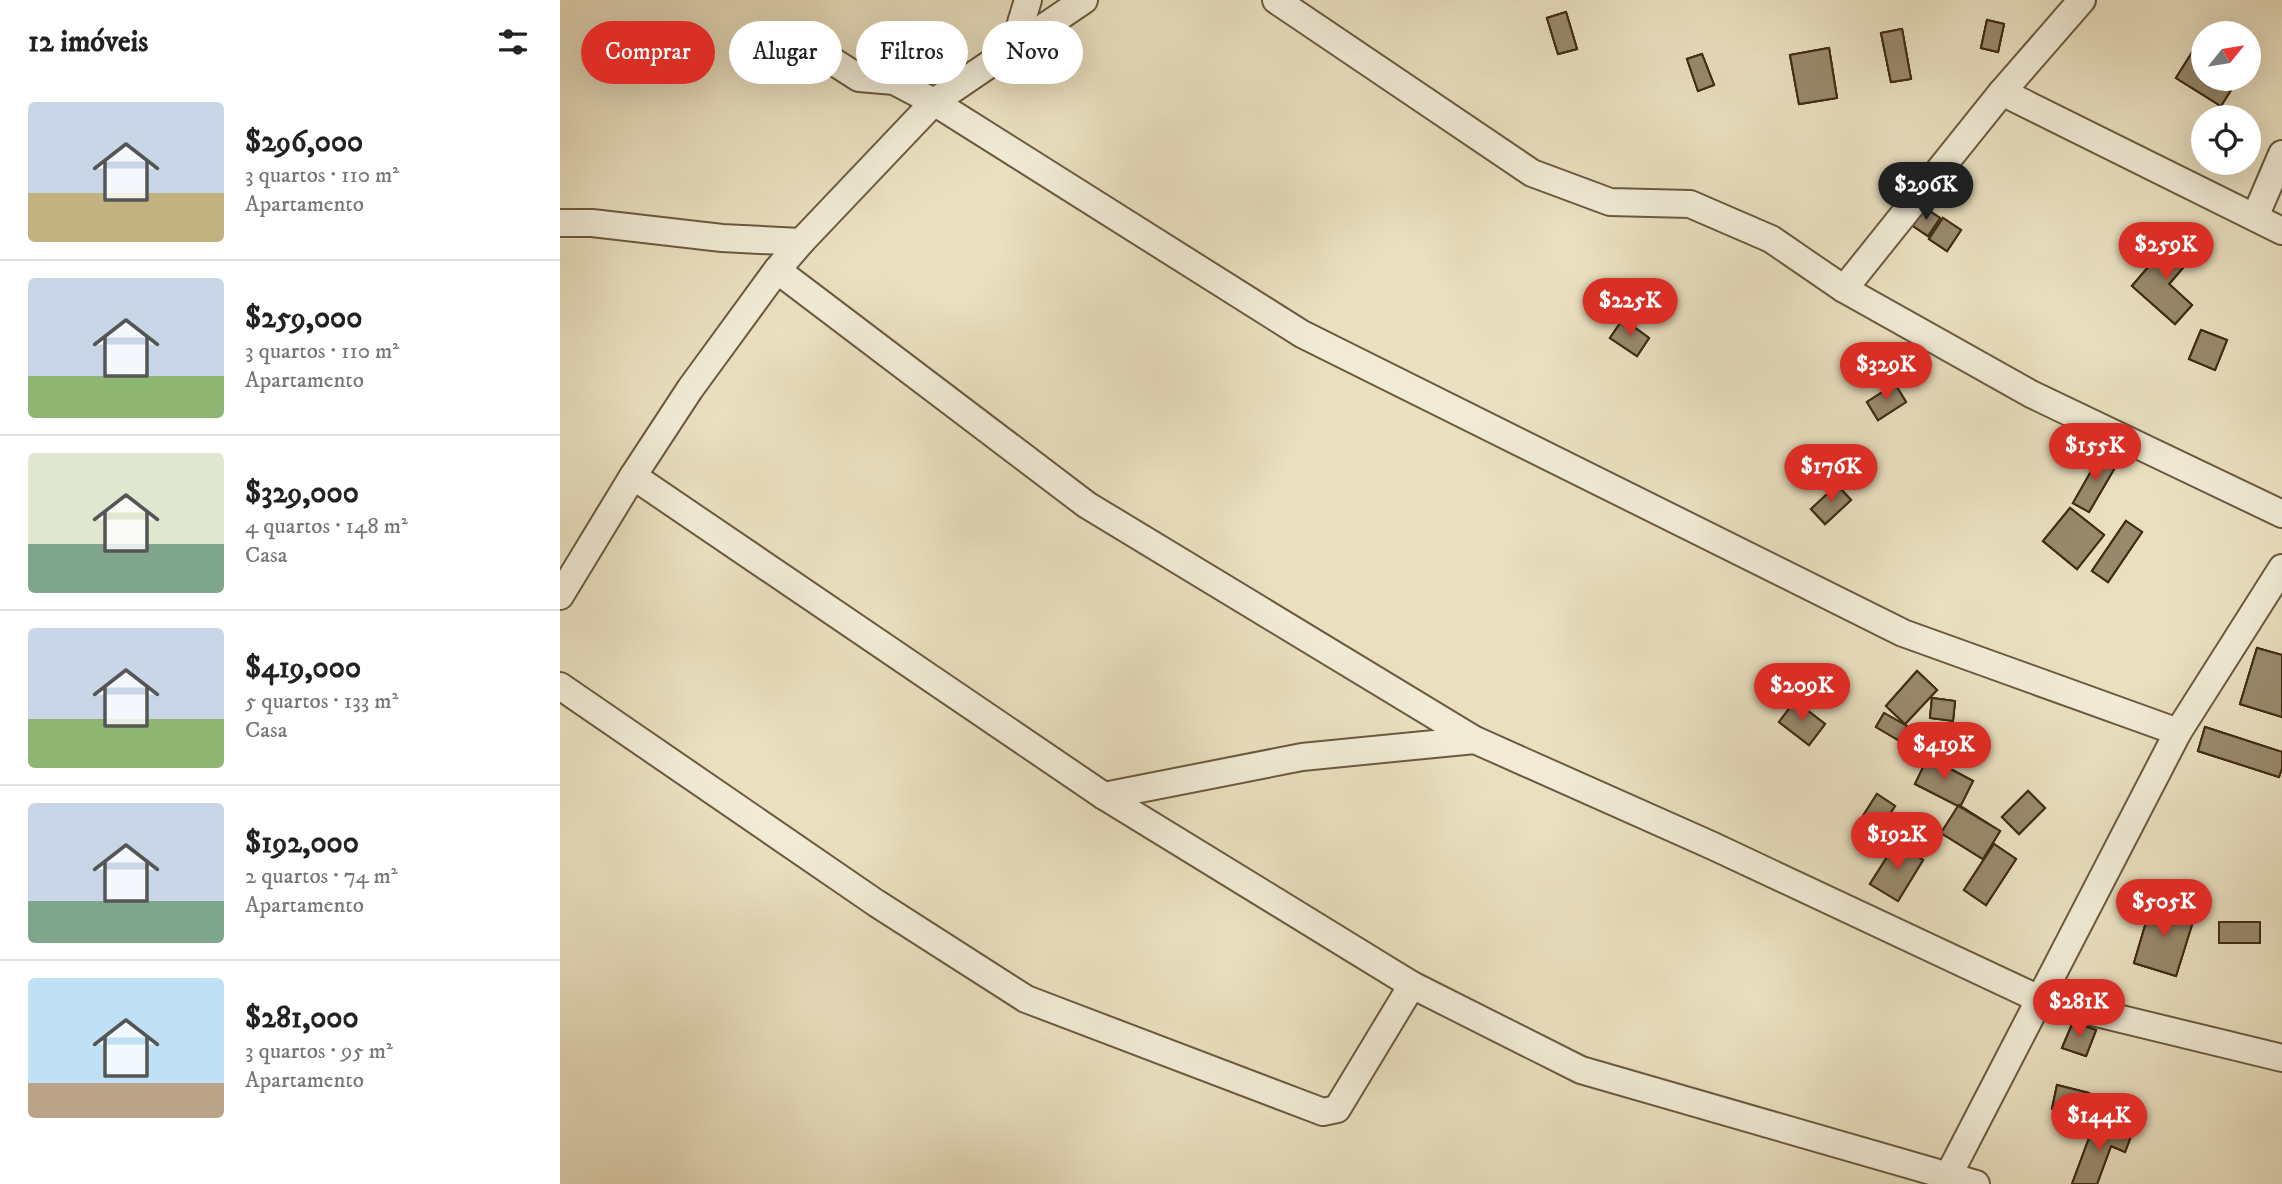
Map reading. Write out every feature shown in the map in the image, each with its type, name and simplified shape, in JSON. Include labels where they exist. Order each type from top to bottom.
[{"type":"street","points":[[1022,21],[1028,0]]},
{"type":"street","points":[[1052,21],[1084,0]]},
{"type":"street","points":[[1276,0],[1532,173],[1610,202],[1690,204],[1771,239],[1844,289],[2031,394],[2282,514]]},
{"type":"street","points":[[1844,289],[2002,92],[2082,0]]},
{"type":"street","points":[[842,67],[859,78],[894,81],[934,102],[1302,334],[1903,633],[2178,732]]},
{"type":"street","points":[[560,596],[690,389],[777,270],[934,102],[982,68]]},
{"type":"street","points":[[2002,92],[2282,231]]},
{"type":"street","points":[[2255,217],[2282,154]]},
{"type":"street","points":[[560,223],[592,223],[722,238],[801,242]]},
{"type":"street","points":[[777,270],[1087,505],[1475,740],[1713,846],[2039,999],[2282,1058]]},
{"type":"street","points":[[633,476],[1104,796],[1412,985],[1581,1070],[1946,1180],[1976,1184]]},
{"type":"street","points":[[1946,1180],[2178,732],[2282,568]]},
{"type":"street","points":[[560,686],[876,903],[1026,999],[1323,1112],[1337,1109],[1412,985]]},
{"type":"street","points":[[1104,796],[1301,757],[1475,740]]},
{"type":"building","points":[[1566,12],[1577,49],[1558,54],[1547,18]]},
{"type":"building","points":[[1566,12],[1577,49],[1558,54],[1547,18]]},
{"type":"building","points":[[1566,12],[1577,49],[1558,54],[1547,18]]},
{"type":"building","points":[[1987,20],[2004,24],[1998,52],[1981,48]]},
{"type":"building","points":[[1987,20],[2004,24],[1998,52],[1981,48]]},
{"type":"building","points":[[1987,20],[2004,24],[1998,52],[1981,48]]},
{"type":"building","points":[[1902,29],[1911,79],[1891,82],[1881,33]]},
{"type":"building","points":[[1902,29],[1911,79],[1891,82],[1881,33]]},
{"type":"building","points":[[1902,29],[1911,79],[1891,82],[1881,33]]},
{"type":"building","points":[[1829,48],[1837,98],[1799,104],[1790,55]]},
{"type":"building","points":[[1829,48],[1837,98],[1799,104],[1790,55]]},
{"type":"building","points":[[1829,48],[1837,98],[1799,104],[1790,55]]},
{"type":"building","points":[[1702,54],[1714,85],[1698,91],[1687,59]]},
{"type":"building","points":[[1702,54],[1714,85],[1698,91],[1687,59]]},
{"type":"building","points":[[1702,54],[1714,85],[1698,91],[1687,59]]},
{"type":"building","points":[[2191,54],[2191,87],[2176,78]]},
{"type":"building","points":[[2191,54],[2191,87],[2176,78]]},
{"type":"building","points":[[2191,54],[2191,87],[2176,78]]},
{"type":"building","points":[[2197,91],[2230,91],[2219,105]]},
{"type":"building","points":[[2197,91],[2230,91],[2219,105]]},
{"type":"building","points":[[2197,91],[2230,91],[2219,105]]},
{"type":"building","points":[[1925,208],[1940,218],[1928,236],[1913,226]]},
{"type":"building","points":[[1925,208],[1940,218],[1928,236],[1913,226]]},
{"type":"building","points":[[1925,208],[1940,218],[1928,236],[1913,226]]},
{"type":"building","points":[[1943,218],[1961,230],[1947,251],[1929,239]]},
{"type":"building","points":[[1943,218],[1961,230],[1947,251],[1929,239]]},
{"type":"building","points":[[1943,218],[1961,230],[1947,251],[1929,239]]},
{"type":"building","points":[[2173,238],[2193,256],[2169,284],[2192,305],[2175,324],[2132,286]]},
{"type":"building","points":[[2173,238],[2193,256],[2169,284],[2192,305],[2175,324],[2132,286]]},
{"type":"building","points":[[2173,238],[2193,256],[2169,284],[2192,305],[2175,324],[2132,286]]},
{"type":"building","points":[[1623,319],[1649,338],[1637,356],[1610,338]]},
{"type":"building","points":[[1623,319],[1649,338],[1637,356],[1610,338]]},
{"type":"building","points":[[1623,319],[1649,338],[1637,356],[1610,338]]},
{"type":"building","points":[[2201,330],[2227,340],[2215,370],[2189,359]]},
{"type":"building","points":[[2201,330],[2227,340],[2215,370],[2189,359]]},
{"type":"building","points":[[2201,330],[2227,340],[2215,370],[2189,359]]},
{"type":"building","points":[[1895,384],[1906,402],[1878,420],[1867,402]]},
{"type":"building","points":[[1895,384],[1906,402],[1878,420],[1867,402]]},
{"type":"building","points":[[1895,384],[1906,402],[1878,420],[1867,402]]},
{"type":"building","points":[[2101,454],[2117,464],[2089,512],[2073,503]]},
{"type":"building","points":[[2101,454],[2117,464],[2089,512],[2073,503]]},
{"type":"building","points":[[2101,454],[2117,464],[2089,512],[2073,503]]},
{"type":"building","points":[[1837,485],[1851,500],[1825,524],[1811,509]]},
{"type":"building","points":[[1837,485],[1851,500],[1825,524],[1811,509]]},
{"type":"building","points":[[1837,485],[1851,500],[1825,524],[1811,509]]},
{"type":"building","points":[[2070,508],[2104,535],[2077,569],[2043,541]]},
{"type":"building","points":[[2070,508],[2104,535],[2077,569],[2043,541]]},
{"type":"building","points":[[2070,508],[2104,535],[2077,569],[2043,541]]},
{"type":"building","points":[[2126,521],[2142,532],[2108,582],[2092,571]]},
{"type":"building","points":[[2126,521],[2142,532],[2108,582],[2092,571]]},
{"type":"building","points":[[2126,521],[2142,532],[2108,582],[2092,571]]},
{"type":"building","points":[[2257,648],[2282,655],[2282,717],[2240,704]]},
{"type":"building","points":[[2257,648],[2282,655],[2282,717],[2240,704]]},
{"type":"building","points":[[2257,648],[2282,655],[2282,717],[2240,704]]},
{"type":"building","points":[[1917,671],[1937,690],[1905,724],[1886,706]]},
{"type":"building","points":[[1917,671],[1937,690],[1905,724],[1886,706]]},
{"type":"building","points":[[1917,671],[1937,690],[1905,724],[1886,706]]},
{"type":"building","points":[[1932,698],[1955,701],[1953,721],[1930,718]]},
{"type":"building","points":[[1932,698],[1955,701],[1953,721],[1930,718]]},
{"type":"building","points":[[1932,698],[1955,701],[1953,721],[1930,718]]},
{"type":"building","points":[[1795,701],[1825,724],[1809,745],[1779,722]]},
{"type":"building","points":[[1795,701],[1825,724],[1809,745],[1779,722]]},
{"type":"building","points":[[1795,701],[1825,724],[1809,745],[1779,722]]},
{"type":"building","points":[[1884,713],[1907,726],[1898,740],[1876,727]]},
{"type":"building","points":[[1884,713],[1907,726],[1898,740],[1876,727]]},
{"type":"building","points":[[1884,713],[1907,726],[1898,740],[1876,727]]},
{"type":"building","points":[[1935,727],[1943,744],[1925,753],[1917,735]]},
{"type":"building","points":[[1935,727],[1943,744],[1925,753],[1917,735]]},
{"type":"building","points":[[1935,727],[1943,744],[1925,753],[1917,735]]},
{"type":"building","points":[[2205,727],[2282,752],[2279,777],[2198,751]]},
{"type":"building","points":[[2205,727],[2282,752],[2279,777],[2198,751]]},
{"type":"building","points":[[2205,727],[2282,752],[2279,777],[2198,751]]},
{"type":"building","points":[[1928,757],[1973,781],[1960,807],[1915,784]]},
{"type":"building","points":[[1928,757],[1973,781],[1960,807],[1915,784]]},
{"type":"building","points":[[1928,757],[1973,781],[1960,807],[1915,784]]},
{"type":"building","points":[[2028,791],[2045,808],[2019,834],[2002,817]]},
{"type":"building","points":[[2028,791],[2045,808],[2019,834],[2002,817]]},
{"type":"building","points":[[2028,791],[2045,808],[2019,834],[2002,817]]},
{"type":"building","points":[[1877,794],[1895,806],[1879,831],[1861,819]]},
{"type":"building","points":[[1877,794],[1895,806],[1879,831],[1861,819]]},
{"type":"building","points":[[1877,794],[1895,806],[1879,831],[1861,819]]},
{"type":"building","points":[[1959,805],[2000,831],[1983,859],[1941,833]]},
{"type":"building","points":[[1959,805],[2000,831],[1983,859],[1941,833]]},
{"type":"building","points":[[1958,806],[2000,831],[1983,859],[1941,833]]},
{"type":"building","points":[[1896,843],[1923,860],[1898,901],[1870,884]]},
{"type":"building","points":[[1896,843],[1923,860],[1898,901],[1870,884]]},
{"type":"building","points":[[1896,843],[1923,860],[1898,901],[1870,884]]},
{"type":"building","points":[[1994,844],[2016,859],[1986,905],[1964,890]]},
{"type":"building","points":[[1994,844],[2016,859],[1986,905],[1964,890]]},
{"type":"building","points":[[1994,844],[2016,859],[1986,905],[1964,890]]},
{"type":"building","points":[[2152,902],[2195,915],[2176,976],[2134,963]]},
{"type":"building","points":[[2152,902],[2195,915],[2176,976],[2134,963]]},
{"type":"building","points":[[2152,902],[2195,915],[2176,976],[2134,963]]},
{"type":"building","points":[[2219,922],[2260,922],[2260,943],[2219,943]]},
{"type":"building","points":[[2219,922],[2260,922],[2260,943],[2219,943]]},
{"type":"building","points":[[2219,922],[2260,922],[2260,943],[2219,943]]},
{"type":"building","points":[[2073,1022],[2096,1030],[2086,1056],[2062,1048]]},
{"type":"building","points":[[2073,1022],[2096,1030],[2086,1056],[2062,1048]]},
{"type":"building","points":[[2073,1022],[2096,1030],[2086,1056],[2062,1048]]},
{"type":"building","points":[[2057,1085],[2089,1093],[2083,1116],[2052,1109]]},
{"type":"building","points":[[2057,1085],[2089,1093],[2083,1116],[2052,1109]]},
{"type":"building","points":[[2057,1085],[2089,1093],[2083,1116],[2052,1109]]},
{"type":"building","points":[[2095,1122],[2131,1136],[2125,1152],[2111,1146],[2097,1184],[2072,1184]]},
{"type":"building","points":[[2095,1122],[2131,1136],[2125,1152],[2111,1146],[2097,1184],[2072,1184]]},
{"type":"building","points":[[2095,1122],[2131,1136],[2125,1152],[2111,1146],[2097,1184],[2072,1184]]}]
